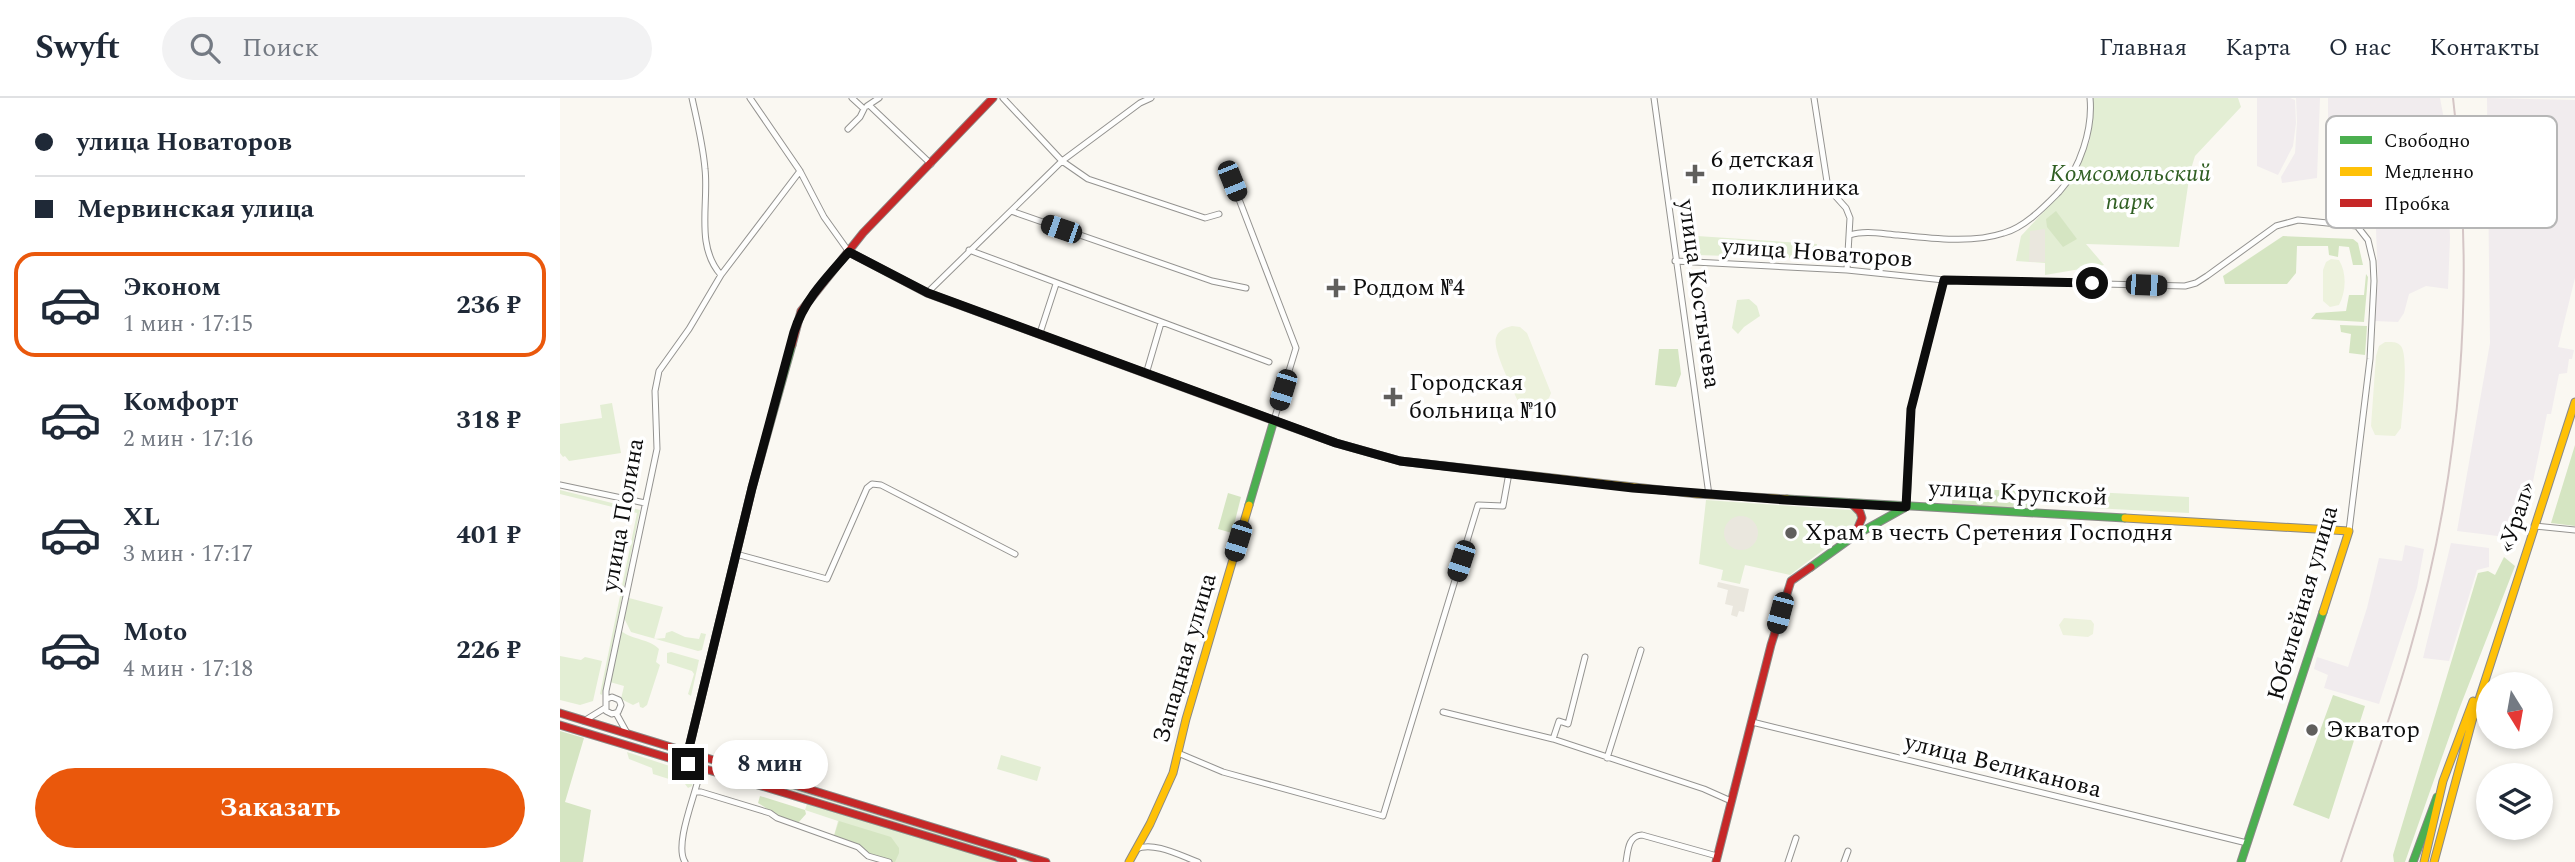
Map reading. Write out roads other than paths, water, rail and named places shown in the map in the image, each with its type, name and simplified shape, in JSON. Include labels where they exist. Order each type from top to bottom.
[{"type":"main road","points":[[688,764],[688,752],[736,554],[797,321],[809,299],[863,233],[993,98]]},
{"type":"main road","name":"улица Крупской","points":[[849,252],[928,293],[1146,374],[1389,459],[1709,495],[2349,531]]},
{"type":"main road","name":"«Урал»","points":[[2434,862],[2450,796],[2496,645],[2575,402]]},
{"type":"main road","name":"Западная улица","points":[[1129,862],[1168,788],[1185,719],[1274,420]]},
{"type":"main road","points":[[1851,503],[1860,512],[1862,519],[1854,536]]},
{"type":"main road","points":[[1882,505],[1888,509],[1885,517]]},
{"type":"main road","points":[[1716,859],[1784,598],[1791,581],[1854,536],[1906,507]]},
{"type":"main road","name":"Юбилейная улица","points":[[2241,862],[2349,531]]},
{"type":"main road","name":"«Урал»","points":[[2424,862],[2452,752],[2496,645]]},
{"type":"main road","points":[[560,713],[1046,862]]},
{"type":"main road","points":[[560,725],[1013,862]]},
{"type":"main road","points":[[2413,862],[2443,781]]},
{"type":"street","points":[[692,98],[706,169],[704,227],[714,267],[721,275]]},
{"type":"street","points":[[751,98],[800,171],[824,217],[849,252]]},
{"type":"street","points":[[852,98],[931,164]]},
{"type":"street","points":[[849,129],[866,107],[879,98]]},
{"type":"street","points":[[980,98],[987,105]]},
{"type":"street","points":[[1003,98],[1062,161],[1088,179],[1205,218],[1219,214]]},
{"type":"street","points":[[928,293],[1062,161],[1140,103],[1151,98]]},
{"type":"street","name":"улица Костычева","points":[[1654,98],[1709,495]]},
{"type":"street","points":[[1814,98],[1828,188],[1846,208],[1850,235],[1847,270]]},
{"type":"street","name":"улица Новаторов","points":[[1850,235],[1864,232],[1948,240],[2004,233],[2013,229],[2037,213],[2067,183],[2086,139],[2090,98]]},
{"type":"street","name":"улица Полина","points":[[607,699],[606,691],[657,449],[654,391],[657,377],[721,275],[800,171]]},
{"type":"street","name":"Западная улица","points":[[1232,181],[1296,348],[1274,420]]},
{"type":"street","points":[[1011,211],[1212,281],[1246,288]]},
{"type":"street","name":"улица Новаторов","points":[[1675,261],[1847,270],[1944,280],[2185,286],[2207,276],[2276,226],[2298,220],[2326,223]]},
{"type":"street","name":"Юбилейная улица","points":[[2349,531],[2368,372],[2374,281],[2368,240],[2359,228]]},
{"type":"street","points":[[969,250],[1269,362]]},
{"type":"street","points":[[1906,507],[1911,409],[1944,280]]},
{"type":"street","points":[[1040,333],[1056,284]]},
{"type":"street","points":[[1146,374],[1161,323]]},
{"type":"street","points":[[1178,753],[1223,772],[1383,816],[1478,505],[1503,506],[1509,473]]},
{"type":"street","points":[[736,554],[827,579],[867,488],[875,484],[1015,554]]},
{"type":"street","points":[[560,485],[645,503]]},
{"type":"street","points":[[2535,526],[2575,530]]},
{"type":"street","points":[[1607,758],[1641,650]]},
{"type":"street","points":[[1553,739],[1559,721],[1568,724],[1586,657]]},
{"type":"street","points":[[584,721],[604,708],[607,699],[612,697],[619,700],[621,708],[616,713],[609,713],[604,708]]},
{"type":"street","points":[[1443,712],[1553,739],[1704,789],[1731,801]]},
{"type":"street","points":[[616,713],[627,733]]},
{"type":"street","name":"улица Великанова","points":[[1752,722],[2247,843]]},
{"type":"street","points":[[685,862],[681,856],[682,843],[699,776],[688,764]]},
{"type":"street","points":[[695,792],[770,813],[888,862]]},
{"type":"street","points":[[1626,862],[1630,842],[1637,835],[1716,859]]},
{"type":"street","points":[[1788,862],[1796,838]]},
{"type":"street","points":[[1136,849],[1142,846],[1154,847],[1198,862]]},
{"type":"street","points":[[1844,862],[1848,851]]},
{"type":"railway","points":[[2453,98],[2455,116]]},
{"type":"railway","points":[[2341,862],[2410,650],[2442,514],[2460,376],[2463,228]]},
{"type":"place","name":"6 детская поликлиника","points":[[1695,174]]},
{"type":"place","name":"Роддом №4","points":[[1336,288]]},
{"type":"place","name":"Городская больница №10","points":[[1393,397]]},
{"type":"place","name":"Храм в честь Сретения Господня","points":[[1791,533]]},
{"type":"place","name":"Экватор","points":[[2312,730]]},
{"type":"park label","name":"Комсомольский парк","points":[[2130,188]]}]
